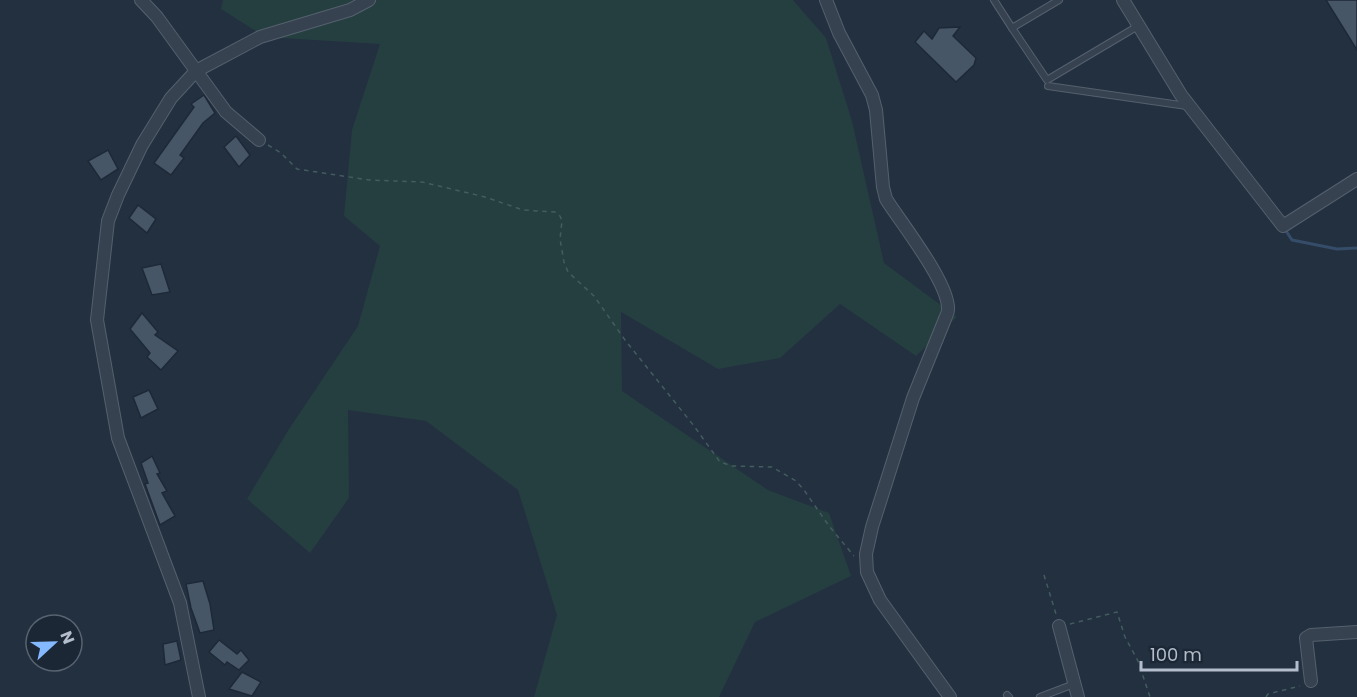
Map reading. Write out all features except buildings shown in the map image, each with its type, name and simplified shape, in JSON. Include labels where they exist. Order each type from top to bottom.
[{"type":"street","points":[[141,0],[157,17],[226,112],[259,140]]},
{"type":"street","points":[[199,697],[180,603],[118,438],[97,320],[108,221],[142,146],[171,98],[196,71],[260,37],[350,10],[369,0]]},
{"type":"street","points":[[826,0],[839,33],[872,95],[876,110],[886,199],[938,278],[946,297],[948,309],[913,398],[872,527],[866,554],[867,572],[880,600],[950,697]]},
{"type":"street","points":[[1124,0],[1190,107],[1282,226],[1357,179]]},
{"type":"street","points":[[1059,626],[1078,697]]},
{"type":"street","points":[[1311,681],[1306,638],[1311,635],[1357,632]]},
{"type":"lane","points":[[994,0],[1047,80],[1139,26]]},
{"type":"lane","points":[[1012,28],[1059,0]]},
{"type":"lane","points":[[1048,86],[1190,107]]},
{"type":"lane","points":[[1040,697],[1074,684]]},
{"type":"path","points":[[259,140],[281,153],[297,169],[369,180],[422,182],[485,197],[523,210],[555,212],[562,221],[560,239],[568,272],[594,296],[625,340],[720,462],[732,466],[772,467],[796,482],[867,572]]},
{"type":"path","points":[[1044,575],[1059,626],[1117,612],[1125,637],[1138,661],[1150,697]]},
{"type":"path","points":[[1266,697],[1268,694],[1306,685],[1311,681]]},
{"type":"green space","points":[[223,0],[793,0],[826,38],[852,121],[884,263],[957,317],[916,356],[840,304],[780,358],[718,369],[621,312],[622,391],[768,490],[829,513],[851,576],[755,622],[719,697],[534,697],[557,615],[518,490],[426,421],[348,410],[349,498],[310,553],[247,499],[289,429],[358,326],[380,246],[344,216],[352,130],[380,44],[265,37],[221,9]]},
{"type":"waterway","points":[[1286,231],[1292,240],[1337,249],[1357,248]]}]
